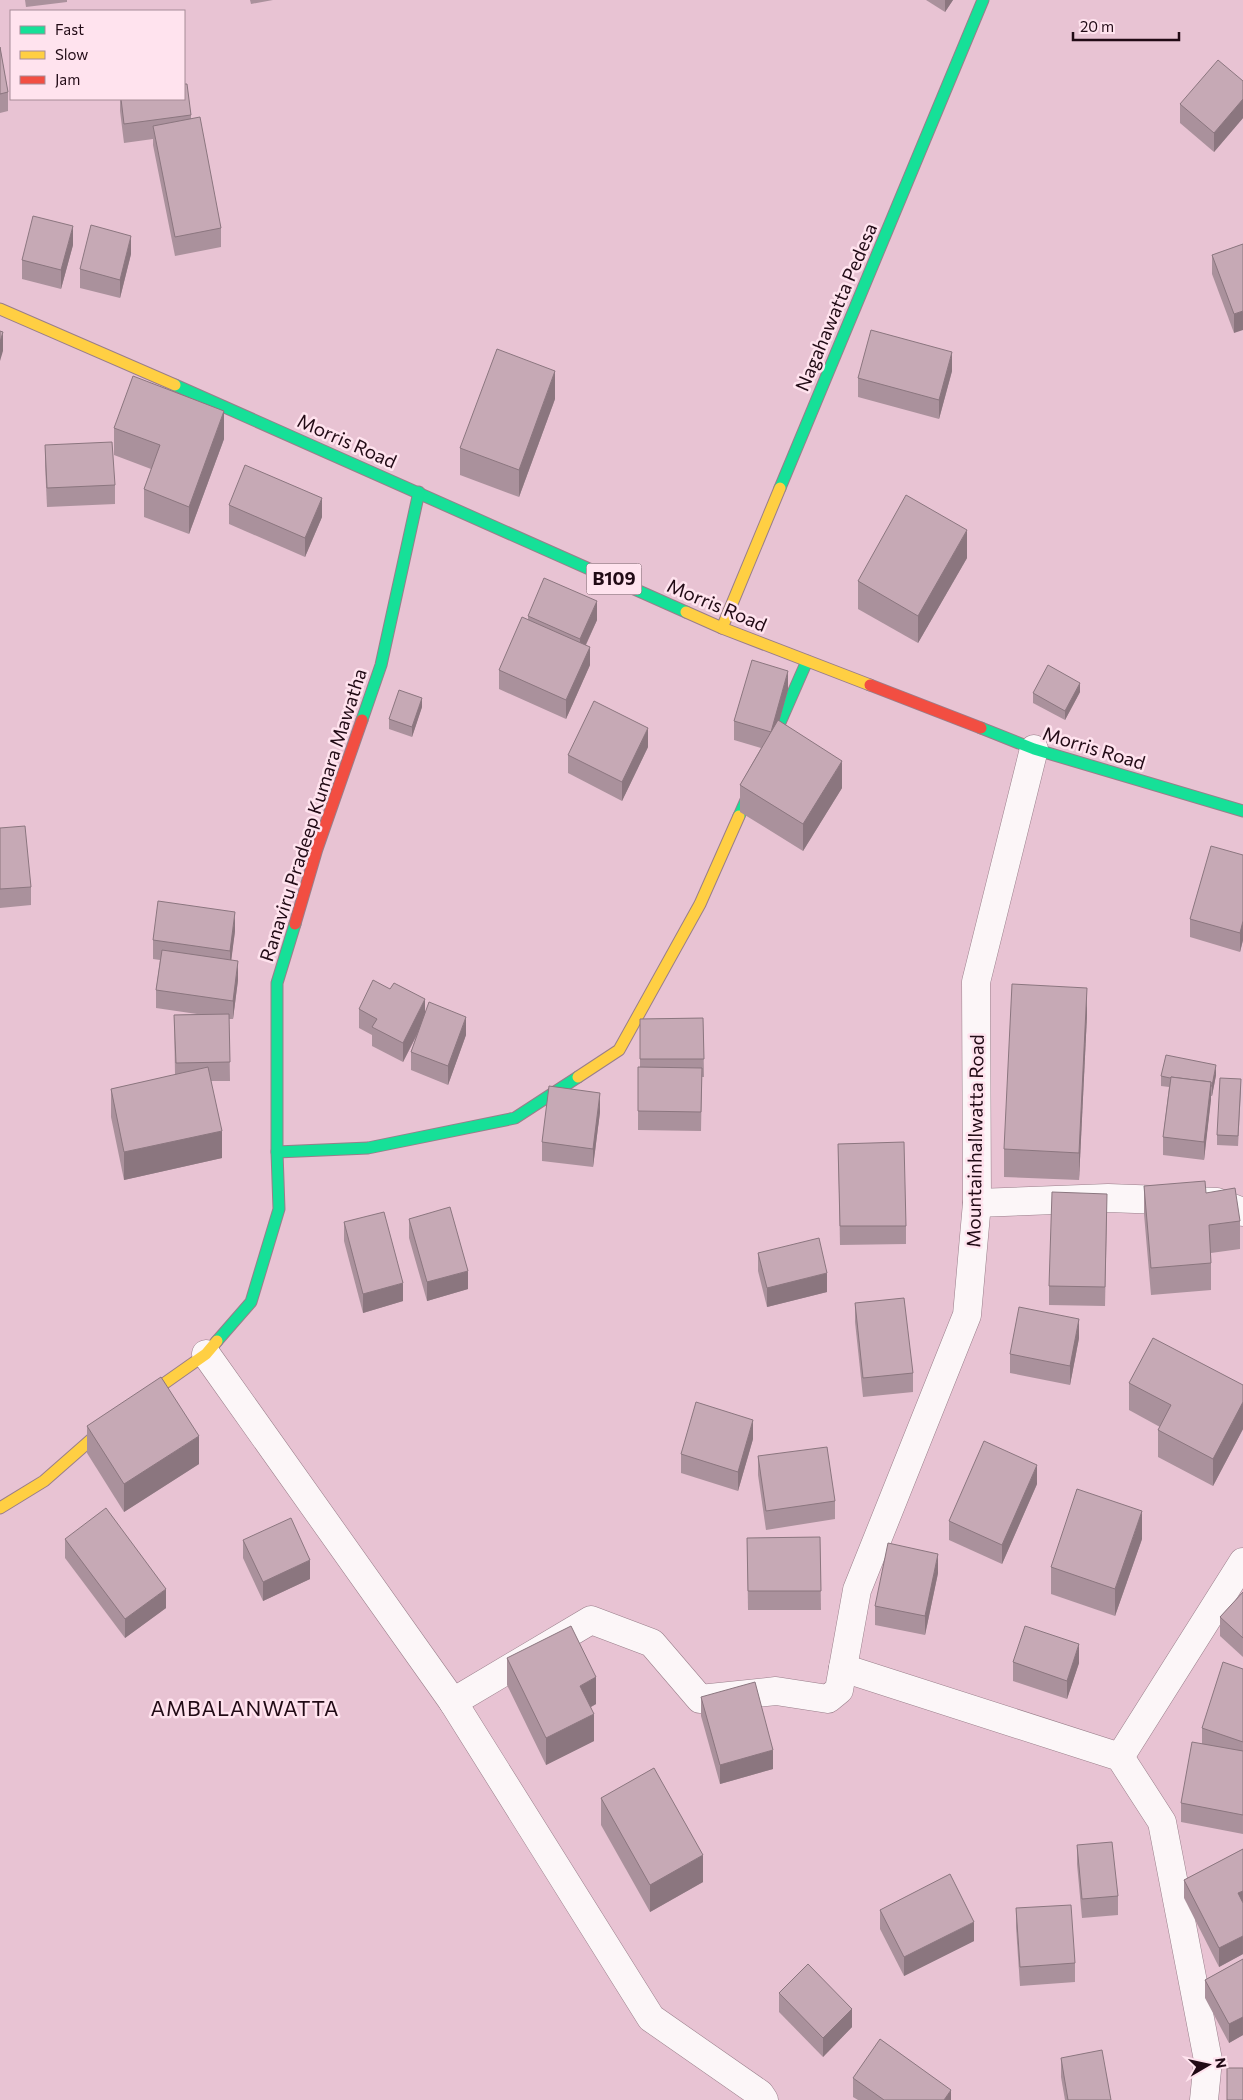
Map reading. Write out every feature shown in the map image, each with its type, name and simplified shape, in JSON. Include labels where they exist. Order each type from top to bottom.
[{"type":"street","name":"Nagahawatta Pedesa","points":[[722,628],[983,0]]},
{"type":"street","name":"Morris Road","points":[[0,309],[419,492],[722,628],[1034,749],[1243,812]]},
{"type":"street","name":"Ranaviru Pradeep Kumara Mawatha","points":[[0,1508],[44,1481],[118,1416],[206,1354],[252,1302],[279,1209],[277,983],[317,849],[381,665],[419,492]]},
{"type":"street","points":[[277,1152],[368,1148],[515,1118],[619,1050],[700,904],[807,661]]},
{"type":"street","name":"Mountainhallwatta Road","points":[[453,1702],[591,1620],[652,1643],[700,1699],[776,1691],[828,1699],[839,1690],[857,1590],[967,1315],[978,1203],[976,982],[1034,749]]},
{"type":"street","points":[[978,1203],[1108,1198],[1216,1202],[1243,1212]]},
{"type":"street","points":[[206,1354],[453,1702],[651,2018],[760,2094],[764,2100]]},
{"type":"street","points":[[1120,1757],[1243,1562]]},
{"type":"street","points":[[843,1668],[1120,1757],[1162,1822],[1208,2060],[1204,2100]]},
{"type":"building","points":[[0,47],[8,92],[0,94]]},
{"type":"building","points":[[1218,60],[1243,81],[1243,99],[1214,133],[1180,104]]},
{"type":"building","points":[[185,84],[187,84],[191,115],[124,124],[121,100],[185,100]]},
{"type":"building","points":[[200,117],[221,228],[175,237],[153,126]]},
{"type":"building","points":[[33,216],[73,226],[61,270],[22,260]]},
{"type":"building","points":[[91,225],[131,236],[120,280],[80,269]]},
{"type":"building","points":[[1243,244],[1243,311],[1234,314],[1212,255]]},
{"type":"building","points":[[871,330],[952,352],[939,400],[858,378]]},
{"type":"building","points":[[0,331],[3,332],[0,342]]},
{"type":"building","points":[[497,349],[555,371],[519,470],[460,448]]},
{"type":"building","points":[[133,376],[224,411],[189,507],[144,489],[160,445],[114,428]]},
{"type":"building","points":[[112,442],[115,485],[47,488],[45,445]]},
{"type":"building","points":[[245,465],[322,498],[305,538],[229,505]]},
{"type":"building","points":[[906,495],[967,530],[918,616],[858,581]]},
{"type":"building","points":[[544,578],[597,601],[580,639],[528,616]]},
{"type":"building","points":[[522,617],[590,647],[566,700],[499,670]]},
{"type":"building","points":[[752,660],[788,671],[771,732],[734,721]]},
{"type":"building","points":[[1048,665],[1080,683],[1065,711],[1033,693]]},
{"type":"building","points":[[399,690],[422,698],[412,727],[389,719]]},
{"type":"building","points":[[594,701],[648,728],[622,782],[568,755]]},
{"type":"building","points":[[778,720],[842,761],[803,824],[740,785]]},
{"type":"building","points":[[25,826],[31,887],[0,889],[0,828]]},
{"type":"building","points":[[1211,846],[1243,855],[1243,921],[1240,933],[1190,919]]},
{"type":"building","points":[[158,901],[235,912],[230,951],[153,940]]},
{"type":"building","points":[[162,950],[238,961],[233,1001],[156,990]]},
{"type":"building","points":[[373,980],[390,989],[394,983],[425,999],[403,1043],[372,1027],[377,1019],[359,1009]]},
{"type":"building","points":[[1012,984],[1087,988],[1079,1153],[1004,1149]]},
{"type":"building","points":[[429,1002],[466,1017],[448,1066],[411,1052]]},
{"type":"building","points":[[229,1014],[230,1062],[176,1063],[174,1015]]},
{"type":"building","points":[[703,1018],[704,1059],[640,1059],[640,1019]]},
{"type":"building","points":[[1166,1055],[1216,1065],[1212,1086],[1211,1082],[1161,1076]]},
{"type":"building","points":[[208,1067],[222,1131],[124,1152],[111,1089]]},
{"type":"building","points":[[638,1067],[702,1068],[701,1112],[638,1111]]},
{"type":"building","points":[[1171,1077],[1211,1082],[1204,1142],[1163,1137]]},
{"type":"building","points":[[1220,1078],[1241,1079],[1238,1136],[1217,1135]]},
{"type":"building","points":[[549,1086],[600,1093],[593,1149],[542,1142]]},
{"type":"building","points":[[904,1142],[906,1226],[840,1226],[838,1144]]},
{"type":"building","points":[[1205,1181],[1206,1193],[1235,1188],[1240,1221],[1209,1225],[1211,1263],[1151,1268],[1144,1186]]},
{"type":"building","points":[[1052,1192],[1107,1194],[1105,1287],[1049,1286]]},
{"type":"building","points":[[450,1207],[468,1271],[427,1282],[409,1219]]},
{"type":"building","points":[[384,1212],[403,1283],[363,1294],[344,1222]]},
{"type":"building","points":[[819,1238],[827,1273],[767,1288],[758,1253]]},
{"type":"building","points":[[904,1298],[913,1373],[863,1378],[855,1303]]},
{"type":"building","points":[[1019,1307],[1079,1319],[1070,1366],[1010,1354]]},
{"type":"building","points":[[1153,1338],[1243,1385],[1243,1402],[1213,1459],[1158,1430],[1171,1405],[1129,1383]]},
{"type":"building","points":[[161,1377],[199,1436],[124,1484],[87,1426]]},
{"type":"building","points":[[696,1402],[753,1420],[738,1472],[681,1454]]},
{"type":"building","points":[[984,1441],[1037,1465],[1002,1545],[949,1521]]},
{"type":"building","points":[[827,1447],[835,1501],[766,1511],[758,1456]]},
{"type":"building","points":[[1077,1489],[1142,1511],[1115,1589],[1051,1567]]},
{"type":"building","points":[[106,1508],[166,1589],[125,1619],[65,1539]]},
{"type":"building","points":[[291,1518],[310,1560],[263,1582],[243,1540]]},
{"type":"building","points":[[820,1537],[821,1591],[748,1591],[747,1538]]},
{"type":"building","points":[[888,1543],[938,1554],[925,1616],[875,1606]]},
{"type":"building","points":[[1243,1592],[1243,1638],[1220,1617]]},
{"type":"building","points":[[571,1626],[596,1677],[580,1686],[594,1714],[546,1738],[507,1658]]},
{"type":"building","points":[[1025,1626],[1079,1644],[1067,1681],[1013,1662]]},
{"type":"building","points":[[1223,1662],[1243,1669],[1243,1742],[1202,1728]]},
{"type":"building","points":[[755,1682],[773,1750],[720,1765],[701,1697]]},
{"type":"building","points":[[1192,1742],[1243,1751],[1243,1815],[1181,1803]]},
{"type":"building","points":[[654,1768],[703,1855],[650,1885],[601,1798]]},
{"type":"building","points":[[1112,1842],[1118,1896],[1082,1899],[1077,1845]]},
{"type":"building","points":[[1243,1849],[1243,1891],[1238,1893],[1243,1903],[1243,1936],[1219,1948],[1184,1880]]},
{"type":"building","points":[[950,1874],[974,1922],[904,1957],[880,1910]]},
{"type":"building","points":[[1071,1905],[1075,1963],[1020,1967],[1016,1908]]},
{"type":"building","points":[[1243,1959],[1243,2017],[1229,2024],[1205,1980]]},
{"type":"building","points":[[808,1964],[852,2009],[823,2038],[779,1993]]},
{"type":"building","points":[[880,2039],[951,2090],[944,2100],[884,2100],[853,2078]]},
{"type":"building","points":[[1102,2050],[1111,2100],[1068,2100],[1061,2058]]},
{"type":"building","points":[[1227,2068],[1243,2068],[1243,2100],[1227,2100]]},
{"type":"traffic: fast","points":[[780,488],[983,0]]},
{"type":"traffic: fast","points":[[175,385],[686,612]]},
{"type":"traffic: fast","points":[[362,720],[381,665],[419,492]]},
{"type":"traffic: fast","points":[[739,816],[807,661]]},
{"type":"traffic: fast","points":[[981,728],[1034,749],[1243,811]]},
{"type":"traffic: fast","points":[[217,1341],[251,1302],[279,1209],[277,983],[295,924]]},
{"type":"traffic: fast","points":[[277,1152],[368,1148],[515,1118],[578,1077]]},
{"type":"traffic: slow","points":[[0,309],[175,385]]},
{"type":"traffic: slow","points":[[722,628],[780,488]]},
{"type":"traffic: slow","points":[[686,612],[722,628],[870,685]]},
{"type":"traffic: slow","points":[[578,1077],[619,1050],[700,904],[739,816]]},
{"type":"traffic: slow","points":[[0,1508],[44,1481],[118,1416],[206,1354],[217,1341]]},
{"type":"traffic: jam","points":[[870,685],[981,728]]},
{"type":"traffic: jam","points":[[295,924],[317,849],[362,720]]},
{"type":"district","name":"AMBALANWATTA","points":[[245,1709]]}]
